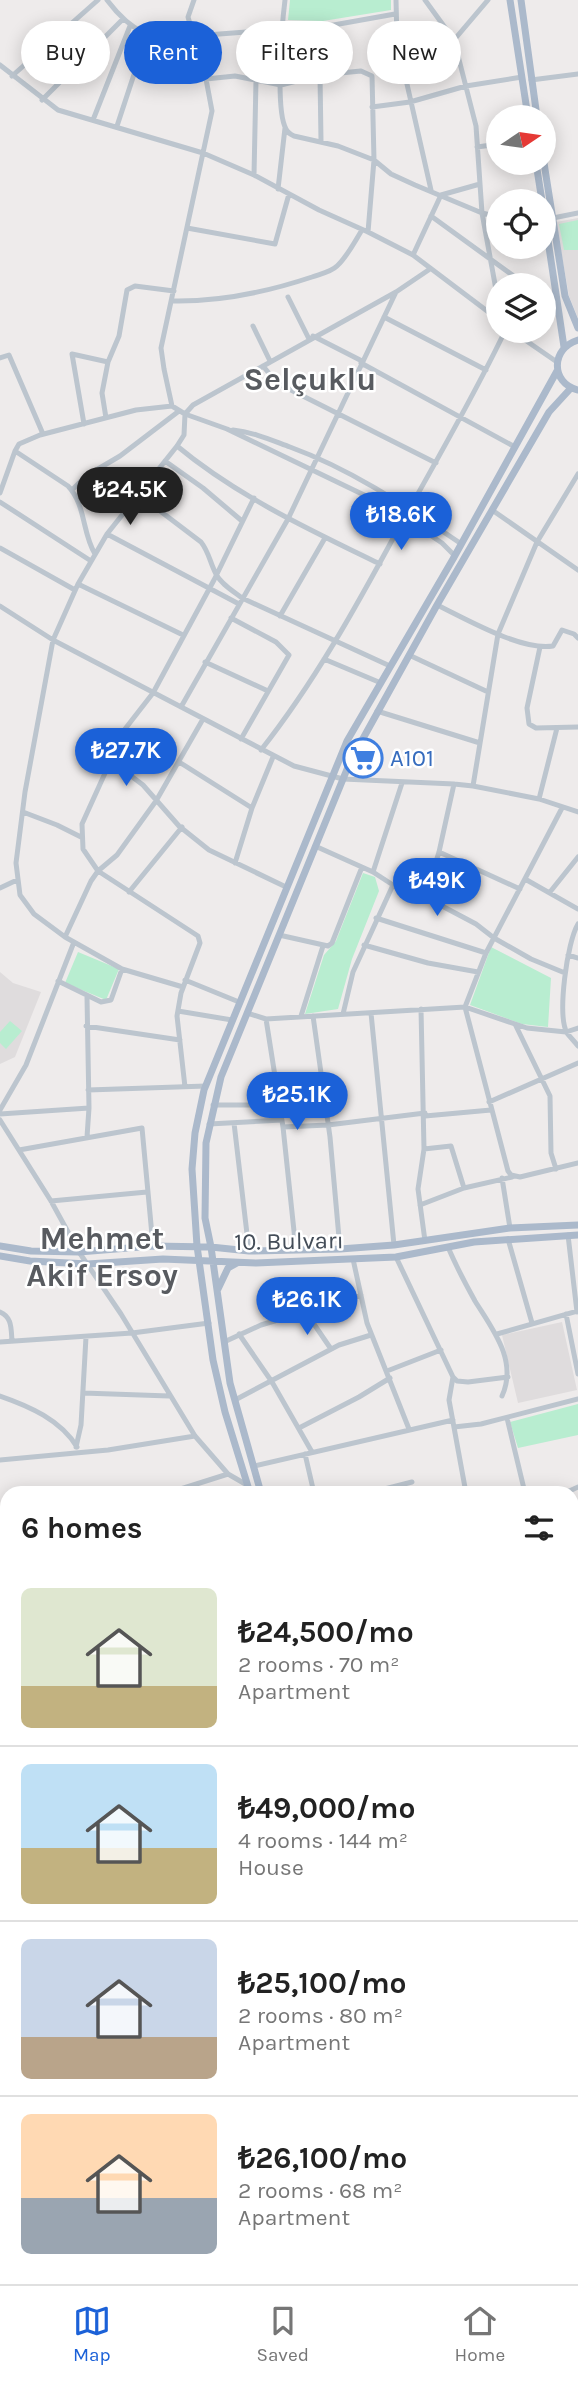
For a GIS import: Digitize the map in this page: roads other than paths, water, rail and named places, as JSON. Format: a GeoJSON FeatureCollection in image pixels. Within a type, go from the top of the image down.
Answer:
{"type":"FeatureCollection","features":[{"type":"Feature","properties":{"kind":"main road"},"geometry":{"type":"LineString","coordinates":[[510,0],[526,105]]}},
{"type":"Feature","properties":{"kind":"main road"},"geometry":{"type":"LineString","coordinates":[[521,0],[535,105]]}},
{"type":"Feature","properties":{"kind":"main road"},"geometry":{"type":"LineString","coordinates":[[556,238],[565,296],[578,328]]}},
{"type":"Feature","properties":{"kind":"main road"},"geometry":{"type":"LineString","coordinates":[[549,259],[564,347]]}},
{"type":"Feature","properties":{"kind":"main road"},"geometry":{"type":"LineString","coordinates":[[259,1486],[235,1400],[224,1342],[212,1247],[205,1219],[204,1163],[213,1105],[221,1077],[343,779],[377,711],[549,412],[575,389],[561,379],[556,362],[564,347],[578,340]]}},
{"type":"Feature","properties":{"kind":"main road"},"geometry":{"type":"LineString","coordinates":[[247,1486],[225,1412],[214,1360],[197,1246],[192,1169],[195,1133],[206,1086],[347,741],[557,371]]}},
{"type":"Feature","properties":{"kind":"main road"},"geometry":{"type":"LineString","coordinates":[[205,1219],[221,1244],[237,1250]]}},
{"type":"Feature","properties":{"kind":"main road","name":"10. Bulvarı"},"geometry":{"type":"LineString","coordinates":[[0,1246],[31,1251],[79,1252],[153,1246],[197,1246],[249,1251],[340,1249],[394,1245],[510,1228],[578,1225]]}},
{"type":"Feature","properties":{"kind":"main road","name":"10. Bulvarı"},"geometry":{"type":"LineString","coordinates":[[0,1256],[30,1262],[88,1264],[163,1259],[239,1262],[353,1259],[396,1257],[508,1239],[578,1235]]}},
{"type":"Feature","properties":{"kind":"main road"},"geometry":{"type":"LineString","coordinates":[[218,1289],[222,1275],[239,1262]]}},
{"type":"Feature","properties":{"kind":"street"},"geometry":{"type":"LineString","coordinates":[[12,76],[98,0]]}},
{"type":"Feature","properties":{"kind":"street"},"geometry":{"type":"LineString","coordinates":[[43,100],[122,20],[107,0]]}},
{"type":"Feature","properties":{"kind":"street"},"geometry":{"type":"LineString","coordinates":[[189,21],[194,0]]}},
{"type":"Feature","properties":{"kind":"street"},"geometry":{"type":"LineString","coordinates":[[282,21],[285,0]]}},
{"type":"Feature","properties":{"kind":"street"},"geometry":{"type":"LineString","coordinates":[[396,0],[397,40],[431,190]]}},
{"type":"Feature","properties":{"kind":"street"},"geometry":{"type":"LineString","coordinates":[[425,0],[440,21]]}},
{"type":"Feature","properties":{"kind":"street"},"geometry":{"type":"LineString","coordinates":[[461,32],[488,0]]}},
{"type":"Feature","properties":{"kind":"street"},"geometry":{"type":"LineString","coordinates":[[353,22],[395,14]]}},
{"type":"Feature","properties":{"kind":"street"},"geometry":{"type":"LineString","coordinates":[[93,120],[124,43]]}},
{"type":"Feature","properties":{"kind":"street"},"geometry":{"type":"LineString","coordinates":[[461,67],[476,126],[482,213],[493,273]]}},
{"type":"Feature","properties":{"kind":"street"},"geometry":{"type":"LineString","coordinates":[[1,70],[58,110],[203,153],[254,175],[413,255],[486,311]]}},
{"type":"Feature","properties":{"kind":"street"},"geometry":{"type":"LineString","coordinates":[[172,302],[201,302],[248,294],[286,285],[337,267],[365,231],[374,160],[373,80],[367,73],[353,72]]}},
{"type":"Feature","properties":{"kind":"street"},"geometry":{"type":"LineString","coordinates":[[531,80],[578,74]]}},
{"type":"Feature","properties":{"kind":"street"},"geometry":{"type":"LineString","coordinates":[[372,107],[410,102],[466,86],[522,77]]}},
{"type":"Feature","properties":{"kind":"street"},"geometry":{"type":"LineString","coordinates":[[117,126],[131,84]]}},
{"type":"Feature","properties":{"kind":"street"},"geometry":{"type":"LineString","coordinates":[[172,406],[162,357],[163,337],[212,111],[207,84]]}},
{"type":"Feature","properties":{"kind":"street"},"geometry":{"type":"LineString","coordinates":[[254,175],[256,84]]}},
{"type":"Feature","properties":{"kind":"street"},"geometry":{"type":"LineString","coordinates":[[276,84],[285,84]]}},
{"type":"Feature","properties":{"kind":"street"},"geometry":{"type":"LineString","coordinates":[[320,84],[321,141]]}},
{"type":"Feature","properties":{"kind":"street"},"geometry":{"type":"LineString","coordinates":[[278,189],[285,128],[281,85]]}},
{"type":"Feature","properties":{"kind":"street"},"geometry":{"type":"LineString","coordinates":[[285,128],[294,136],[321,141],[374,160],[391,174],[486,214]]}},
{"type":"Feature","properties":{"kind":"street"},"geometry":{"type":"LineString","coordinates":[[477,147],[486,146]]}},
{"type":"Feature","properties":{"kind":"street"},"geometry":{"type":"LineString","coordinates":[[441,194],[480,184]]}},
{"type":"Feature","properties":{"kind":"street"},"geometry":{"type":"LineString","coordinates":[[187,228],[275,244],[289,194]]}},
{"type":"Feature","properties":{"kind":"street"},"geometry":{"type":"LineString","coordinates":[[413,255],[441,194]]}},
{"type":"Feature","properties":{"kind":"street"},"geometry":{"type":"LineString","coordinates":[[556,217],[578,213]]}},
{"type":"Feature","properties":{"kind":"street"},"geometry":{"type":"LineString","coordinates":[[431,216],[509,273]]}},
{"type":"Feature","properties":{"kind":"street"},"geometry":{"type":"LineString","coordinates":[[72,490],[86,476],[120,456],[193,405],[396,292],[429,269]]}},
{"type":"Feature","properties":{"kind":"street"},"geometry":{"type":"LineString","coordinates":[[106,418],[102,393],[107,362],[119,336],[127,290],[135,286],[174,291]]}},
{"type":"Feature","properties":{"kind":"street"},"geometry":{"type":"LineString","coordinates":[[181,707],[288,519],[396,292]]}},
{"type":"Feature","properties":{"kind":"street"},"geometry":{"type":"LineString","coordinates":[[288,297],[311,337],[362,362],[515,447]]}},
{"type":"Feature","properties":{"kind":"street"},"geometry":{"type":"LineString","coordinates":[[384,317],[486,370]]}},
{"type":"Feature","properties":{"kind":"street"},"geometry":{"type":"LineString","coordinates":[[253,326],[270,361]]}},
{"type":"Feature","properties":{"kind":"street"},"geometry":{"type":"LineString","coordinates":[[261,750],[284,722],[335,642],[500,343]]}},
{"type":"Feature","properties":{"kind":"street"},"geometry":{"type":"LineString","coordinates":[[529,343],[556,362]]}},
{"type":"Feature","properties":{"kind":"street"},"geometry":{"type":"LineString","coordinates":[[84,424],[72,354],[107,362]]}},
{"type":"Feature","properties":{"kind":"street"},"geometry":{"type":"LineString","coordinates":[[0,358],[9,355],[43,434]]}},
{"type":"Feature","properties":{"kind":"street"},"geometry":{"type":"LineString","coordinates":[[263,366],[277,383],[436,463]]}},
{"type":"Feature","properties":{"kind":"street"},"geometry":{"type":"LineString","coordinates":[[0,493],[15,451],[19,444],[27,439],[136,410],[172,406],[182,413],[227,429],[405,517],[442,542],[454,555]]}},
{"type":"Feature","properties":{"kind":"street"},"geometry":{"type":"LineString","coordinates":[[182,413],[185,428],[177,446],[107,534],[77,587],[53,640],[16,863],[20,895],[34,914],[65,937],[122,969],[183,987]]}},
{"type":"Feature","properties":{"kind":"street"},"geometry":{"type":"LineString","coordinates":[[227,429],[248,432],[317,457],[374,485],[460,543]]}},
{"type":"Feature","properties":{"kind":"street"},"geometry":{"type":"LineString","coordinates":[[177,446],[207,471],[288,519],[380,564]]}},
{"type":"Feature","properties":{"kind":"street"},"geometry":{"type":"LineString","coordinates":[[15,451],[72,490],[79,501],[86,535],[95,554]]}},
{"type":"Feature","properties":{"kind":"street"},"geometry":{"type":"LineString","coordinates":[[165,461],[242,521]]}},
{"type":"Feature","properties":{"kind":"street"},"geometry":{"type":"LineString","coordinates":[[473,786],[498,634],[537,542],[578,474]]}},
{"type":"Feature","properties":{"kind":"street"},"geometry":{"type":"LineString","coordinates":[[139,495],[201,542],[207,549],[216,574],[241,601]]}},
{"type":"Feature","properties":{"kind":"street"},"geometry":{"type":"LineString","coordinates":[[185,1087],[178,1011],[185,980],[200,943],[198,936],[98,871],[89,862],[81,837],[85,814],[125,730],[153,693],[254,498]]}},
{"type":"Feature","properties":{"kind":"street"},"geometry":{"type":"LineString","coordinates":[[0,502],[91,562]]}},
{"type":"Feature","properties":{"kind":"street"},"geometry":{"type":"LineString","coordinates":[[492,510],[578,570]]}},
{"type":"Feature","properties":{"kind":"street"},"geometry":{"type":"LineString","coordinates":[[107,534],[209,589],[280,615],[390,666]]}},
{"type":"Feature","properties":{"kind":"street"},"geometry":{"type":"LineString","coordinates":[[280,615],[325,538]]}},
{"type":"Feature","properties":{"kind":"street"},"geometry":{"type":"LineString","coordinates":[[0,548],[77,587],[184,635]]}},
{"type":"Feature","properties":{"kind":"street"},"geometry":{"type":"LineString","coordinates":[[437,605],[498,634],[540,647],[553,646],[562,630],[576,636],[578,627]]}},
{"type":"Feature","properties":{"kind":"street"},"geometry":{"type":"LineString","coordinates":[[0,606],[53,640],[273,757],[332,777],[402,783],[454,783],[539,799],[577,811],[578,801]]}},
{"type":"Feature","properties":{"kind":"street"},"geometry":{"type":"LineString","coordinates":[[231,618],[275,642],[289,655],[241,739]]}},
{"type":"Feature","properties":{"kind":"street"},"geometry":{"type":"LineString","coordinates":[[540,647],[527,708],[527,720],[536,728],[578,726]]}},
{"type":"Feature","properties":{"kind":"street"},"geometry":{"type":"LineString","coordinates":[[409,655],[488,692]]}},
{"type":"Feature","properties":{"kind":"street"},"geometry":{"type":"LineString","coordinates":[[324,659],[381,683]]}},
{"type":"Feature","properties":{"kind":"street"},"geometry":{"type":"LineString","coordinates":[[205,662],[268,691]]}},
{"type":"Feature","properties":{"kind":"street"},"geometry":{"type":"LineString","coordinates":[[377,711],[480,743]]}},
{"type":"Feature","properties":{"kind":"street"},"geometry":{"type":"LineString","coordinates":[[65,937],[91,881],[98,871],[117,855],[156,801],[203,719]]}},
{"type":"Feature","properties":{"kind":"street"},"geometry":{"type":"LineString","coordinates":[[539,799],[557,728]]}},
{"type":"Feature","properties":{"kind":"street"},"geometry":{"type":"LineString","coordinates":[[235,863],[273,757]]}},
{"type":"Feature","properties":{"kind":"street"},"geometry":{"type":"LineString","coordinates":[[110,760],[143,785],[181,827],[209,849],[286,887]]}},
{"type":"Feature","properties":{"kind":"street"},"geometry":{"type":"LineString","coordinates":[[179,762],[253,808]]}},
{"type":"Feature","properties":{"kind":"street"},"geometry":{"type":"LineString","coordinates":[[373,872],[402,783]]}},
{"type":"Feature","properties":{"kind":"street"},"geometry":{"type":"LineString","coordinates":[[425,897],[439,852],[454,783]]}},
{"type":"Feature","properties":{"kind":"street"},"geometry":{"type":"LineString","coordinates":[[516,1177],[508,1171],[465,1007],[486,953],[562,808]]}},
{"type":"Feature","properties":{"kind":"street"},"geometry":{"type":"LineString","coordinates":[[23,812],[81,837]]}},
{"type":"Feature","properties":{"kind":"street"},"geometry":{"type":"LineString","coordinates":[[129,891],[181,827]]}},
{"type":"Feature","properties":{"kind":"street"},"geometry":{"type":"LineString","coordinates":[[315,846],[373,872],[393,885],[425,897],[475,923],[494,938],[531,959],[565,973]]}},
{"type":"Feature","properties":{"kind":"street"},"geometry":{"type":"LineString","coordinates":[[439,852],[520,889]]}},
{"type":"Feature","properties":{"kind":"street"},"geometry":{"type":"LineString","coordinates":[[550,892],[578,857]]}},
{"type":"Feature","properties":{"kind":"street"},"geometry":{"type":"LineString","coordinates":[[279,935],[323,946],[332,943],[362,867]]}},
{"type":"Feature","properties":{"kind":"street"},"geometry":{"type":"LineString","coordinates":[[525,879],[578,909]]}},
{"type":"Feature","properties":{"kind":"street"},"geometry":{"type":"LineString","coordinates":[[0,888],[17,880]]}},
{"type":"Feature","properties":{"kind":"street"},"geometry":{"type":"LineString","coordinates":[[343,1014],[353,972],[393,885]]}},
{"type":"Feature","properties":{"kind":"street"},"geometry":{"type":"LineString","coordinates":[[376,918],[486,953]]}},
{"type":"Feature","properties":{"kind":"street"},"geometry":{"type":"LineString","coordinates":[[578,924],[573,932],[565,973],[566,1032],[578,1046]]}},
{"type":"Feature","properties":{"kind":"street"},"geometry":{"type":"LineString","coordinates":[[0,1112],[26,1065],[74,942]]}},
{"type":"Feature","properties":{"kind":"street"},"geometry":{"type":"LineString","coordinates":[[364,945],[428,963],[478,971]]}},
{"type":"Feature","properties":{"kind":"street"},"geometry":{"type":"LineString","coordinates":[[301,1016],[323,946]]}},
{"type":"Feature","properties":{"kind":"street"},"geometry":{"type":"LineString","coordinates":[[568,955],[578,958]]}},
{"type":"Feature","properties":{"kind":"street"},"geometry":{"type":"LineString","coordinates":[[58,981],[101,1002],[111,1000],[122,969]]}},
{"type":"Feature","properties":{"kind":"street"},"geometry":{"type":"LineString","coordinates":[[185,980],[239,1002]]}},
{"type":"Feature","properties":{"kind":"street"},"geometry":{"type":"LineString","coordinates":[[87,997],[88,1137]]}},
{"type":"Feature","properties":{"kind":"street"},"geometry":{"type":"LineString","coordinates":[[247,1013],[266,1018],[465,1007],[527,1028],[566,1032],[578,1028]]}},
{"type":"Feature","properties":{"kind":"street"},"geometry":{"type":"LineString","coordinates":[[421,1009],[425,1114],[424,1149],[418,1189],[425,1241]]}},
{"type":"Feature","properties":{"kind":"street"},"geometry":{"type":"LineString","coordinates":[[178,1011],[232,1020]]}},
{"type":"Feature","properties":{"kind":"street"},"geometry":{"type":"LineString","coordinates":[[371,1013],[394,1245]]}},
{"type":"Feature","properties":{"kind":"street"},"geometry":{"type":"LineString","coordinates":[[313,1016],[328,1125],[340,1249]]}},
{"type":"Feature","properties":{"kind":"street"},"geometry":{"type":"LineString","coordinates":[[266,1018],[283,1127],[296,1250]]}},
{"type":"Feature","properties":{"kind":"street"},"geometry":{"type":"LineString","coordinates":[[515,1024],[550,1096],[551,1153],[556,1169]]}},
{"type":"Feature","properties":{"kind":"street"},"geometry":{"type":"LineString","coordinates":[[86,1026],[180,1040]]}},
{"type":"Feature","properties":{"kind":"street"},"geometry":{"type":"LineString","coordinates":[[489,1102],[578,1063]]}},
{"type":"Feature","properties":{"kind":"street"},"geometry":{"type":"LineString","coordinates":[[88,1090],[206,1086]]}},
{"type":"Feature","properties":{"kind":"street"},"geometry":{"type":"LineString","coordinates":[[213,1105],[280,1108]]}},
{"type":"Feature","properties":{"kind":"street"},"geometry":{"type":"LineString","coordinates":[[0,1112],[89,1108]]}},
{"type":"Feature","properties":{"kind":"street"},"geometry":{"type":"LineString","coordinates":[[283,1127],[491,1110]]}},
{"type":"Feature","properties":{"kind":"street"},"geometry":{"type":"LineString","coordinates":[[0,1120],[195,1436],[228,1474],[244,1486]]}},
{"type":"Feature","properties":{"kind":"street"},"geometry":{"type":"LineString","coordinates":[[209,1124],[282,1120]]}},
{"type":"Feature","properties":{"kind":"street"},"geometry":{"type":"LineString","coordinates":[[234,1123],[249,1251]]}},
{"type":"Feature","properties":{"kind":"street"},"geometry":{"type":"LineString","coordinates":[[19,1150],[142,1128],[153,1246]]}},
{"type":"Feature","properties":{"kind":"street"},"geometry":{"type":"LineString","coordinates":[[424,1149],[451,1146],[464,1188]]}},
{"type":"Feature","properties":{"kind":"street"},"geometry":{"type":"LineString","coordinates":[[420,1205],[464,1188],[578,1163]]}},
{"type":"Feature","properties":{"kind":"street"},"geometry":{"type":"LineString","coordinates":[[502,1178],[510,1228]]}},
{"type":"Feature","properties":{"kind":"street"},"geometry":{"type":"LineString","coordinates":[[51,1201],[147,1192]]}},
{"type":"Feature","properties":{"kind":"street"},"geometry":{"type":"LineString","coordinates":[[497,1334],[577,1311],[568,1235]]}},
{"type":"Feature","properties":{"kind":"street"},"geometry":{"type":"LineString","coordinates":[[508,1239],[532,1323]]}},
{"type":"Feature","properties":{"kind":"street"},"geometry":{"type":"LineString","coordinates":[[448,1247],[458,1272],[497,1334],[509,1377],[502,1396]]}},
{"type":"Feature","properties":{"kind":"street"},"geometry":{"type":"LineString","coordinates":[[396,1257],[453,1377],[457,1381],[468,1382],[509,1377]]}},
{"type":"Feature","properties":{"kind":"street"},"geometry":{"type":"LineString","coordinates":[[353,1259],[371,1335],[409,1429]]}},
{"type":"Feature","properties":{"kind":"street"},"geometry":{"type":"LineString","coordinates":[[224,1342],[304,1311],[361,1295]]}},
{"type":"Feature","properties":{"kind":"street"},"geometry":{"type":"LineString","coordinates":[[304,1311],[331,1349]]}},
{"type":"Feature","properties":{"kind":"street"},"geometry":{"type":"LineString","coordinates":[[0,1312],[10,1321],[12,1340]]}},
{"type":"Feature","properties":{"kind":"street"},"geometry":{"type":"LineString","coordinates":[[566,1314],[577,1358],[578,1374]]}},
{"type":"Feature","properties":{"kind":"street"},"geometry":{"type":"LineString","coordinates":[[0,1342],[132,1333],[209,1323]]}},
{"type":"Feature","properties":{"kind":"street"},"geometry":{"type":"LineString","coordinates":[[239,1334],[272,1382],[313,1452]]}},
{"type":"Feature","properties":{"kind":"street"},"geometry":{"type":"LineString","coordinates":[[235,1400],[331,1349],[371,1335]]}},
{"type":"Feature","properties":{"kind":"street"},"geometry":{"type":"LineString","coordinates":[[78,1450],[86,1337]]}},
{"type":"Feature","properties":{"kind":"street"},"geometry":{"type":"LineString","coordinates":[[299,1428],[359,1397],[389,1375],[441,1350]]}},
{"type":"Feature","properties":{"kind":"street"},"geometry":{"type":"LineString","coordinates":[[453,1377],[449,1392],[465,1486]]}},
{"type":"Feature","properties":{"kind":"street"},"geometry":{"type":"LineString","coordinates":[[83,1393],[169,1396]]}},
{"type":"Feature","properties":{"kind":"street"},"geometry":{"type":"LineString","coordinates":[[0,1396],[55,1422],[69,1434],[78,1450]]}},
{"type":"Feature","properties":{"kind":"street"},"geometry":{"type":"LineString","coordinates":[[254,1466],[409,1429],[507,1418],[578,1399]]}},
{"type":"Feature","properties":{"kind":"street"},"geometry":{"type":"LineString","coordinates":[[507,1418],[523,1486]]}},
{"type":"Feature","properties":{"kind":"street"},"geometry":{"type":"LineString","coordinates":[[0,1460],[195,1436]]}},
{"type":"Feature","properties":{"kind":"street"},"geometry":{"type":"LineString","coordinates":[[305,1454],[312,1486]]}},
{"type":"Feature","properties":{"kind":"street"},"geometry":{"type":"LineString","coordinates":[[190,1486],[228,1474]]}},
{"type":"Feature","properties":{"kind":"street"},"geometry":{"type":"LineString","coordinates":[[396,1486],[412,1482]]}},
{"type":"Feature","properties":{"kind":"place","name":"A101"},"geometry":{"type":"Point","coordinates":[363,758]}},
{"type":"Feature","properties":{"kind":"district","name":"Selçuklu"},"geometry":{"type":"Point","coordinates":[310,379]}},
{"type":"Feature","properties":{"kind":"district","name":"Mehmet Akif Ersoy"},"geometry":{"type":"Point","coordinates":[102,1256]}}]}
